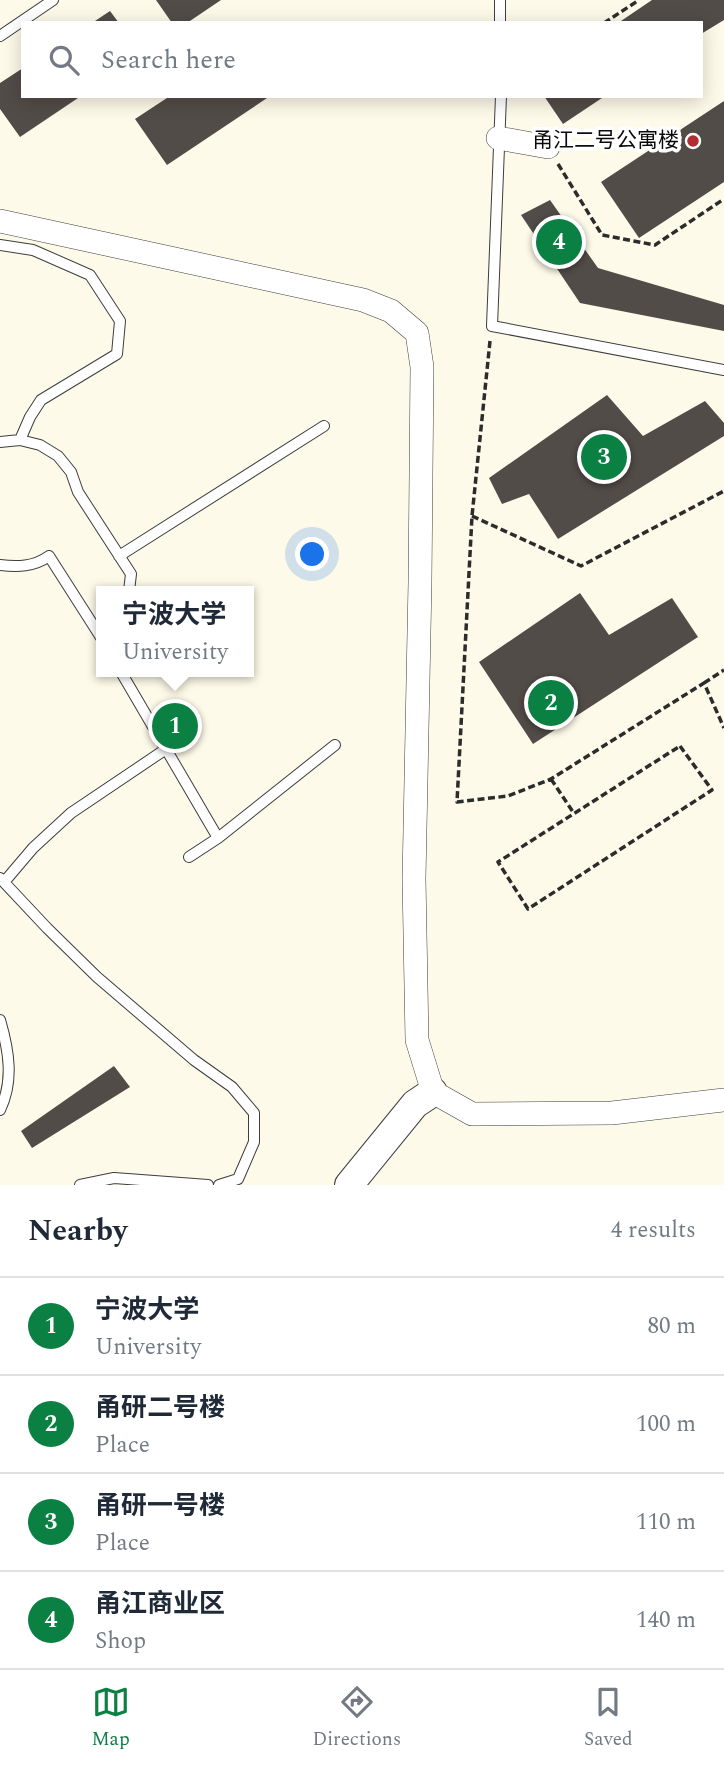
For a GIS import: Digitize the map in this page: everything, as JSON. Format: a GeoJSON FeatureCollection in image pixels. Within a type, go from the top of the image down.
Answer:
{"type":"FeatureCollection","features":[{"type":"Feature","properties":{"kind":"street"},"geometry":{"type":"LineString","coordinates":[[498,138],[548,147]]}},
{"type":"Feature","properties":{"kind":"street"},"geometry":{"type":"LineString","coordinates":[[0,221],[363,300],[391,311],[417,333],[422,367],[414,879],[416,1027],[417,1040],[433,1091],[472,1114],[612,1113],[724,1100]]}},
{"type":"Feature","properties":{"kind":"street"},"geometry":{"type":"LineString","coordinates":[[349,1185],[415,1104],[433,1091]]}},
{"type":"Feature","properties":{"kind":"lane"},"geometry":{"type":"LineString","coordinates":[[22,21],[53,0]]}},
{"type":"Feature","properties":{"kind":"lane"},"geometry":{"type":"LineString","coordinates":[[500,0],[500,21]]}},
{"type":"Feature","properties":{"kind":"lane"},"geometry":{"type":"LineString","coordinates":[[0,36],[21,22]]}},
{"type":"Feature","properties":{"kind":"lane"},"geometry":{"type":"LineString","coordinates":[[501,98],[492,326],[724,370]]}},
{"type":"Feature","properties":{"kind":"lane"},"geometry":{"type":"LineString","coordinates":[[0,245],[33,250],[90,275],[120,320],[117,354],[41,400],[20,440]]}},
{"type":"Feature","properties":{"kind":"lane"},"geometry":{"type":"LineString","coordinates":[[119,556],[324,426]]}},
{"type":"Feature","properties":{"kind":"lane"},"geometry":{"type":"LineString","coordinates":[[0,442],[20,440],[40,445],[58,456],[71,472],[78,492],[131,574],[130,586]]}},
{"type":"Feature","properties":{"kind":"lane"},"geometry":{"type":"LineString","coordinates":[[0,565],[22,566],[42,561],[48,556],[96,630]]}},
{"type":"Feature","properties":{"kind":"lane"},"geometry":{"type":"LineString","coordinates":[[124,677],[218,838]]}},
{"type":"Feature","properties":{"kind":"lane"},"geometry":{"type":"LineString","coordinates":[[189,858],[335,745]]}},
{"type":"Feature","properties":{"kind":"lane"},"geometry":{"type":"LineString","coordinates":[[166,749],[71,813],[2,879],[97,977],[194,1060],[232,1087],[254,1113],[254,1142],[238,1179],[219,1185]]}},
{"type":"Feature","properties":{"kind":"lane"},"geometry":{"type":"LineString","coordinates":[[0,1020],[9,1054],[8,1094],[0,1110]]}},
{"type":"Feature","properties":{"kind":"lane"},"geometry":{"type":"LineString","coordinates":[[80,1185],[114,1178],[208,1185]]}},
{"type":"Feature","properties":{"kind":"path"},"geometry":{"type":"LineString","coordinates":[[607,21],[639,0]]}},
{"type":"Feature","properties":{"kind":"path"},"geometry":{"type":"LineString","coordinates":[[548,147],[602,236],[655,245],[724,199]]}},
{"type":"Feature","properties":{"kind":"path"},"geometry":{"type":"LineString","coordinates":[[492,326],[472,516],[457,802],[508,796],[551,779],[724,670]]}},
{"type":"Feature","properties":{"kind":"path"},"geometry":{"type":"LineString","coordinates":[[472,516],[581,566],[724,491]]}},
{"type":"Feature","properties":{"kind":"path"},"geometry":{"type":"LineString","coordinates":[[704,683],[724,728]]}},
{"type":"Feature","properties":{"kind":"path"},"geometry":{"type":"LineString","coordinates":[[680,746],[712,790],[528,909],[498,862],[574,813],[680,746]]}},
{"type":"Feature","properties":{"kind":"path"},"geometry":{"type":"LineString","coordinates":[[551,779],[574,813]]}},
{"type":"Feature","properties":{"kind":"building"},"geometry":{"type":"Polygon","coordinates":[[[156,0],[221,0],[190,21],[171,21],[156,0]]]}},
{"type":"Feature","properties":{"kind":"building"},"geometry":{"type":"Polygon","coordinates":[[[652,0],[724,0],[724,20],[703,33],[703,21],[621,21],[652,0]]]}},
{"type":"Feature","properties":{"kind":"building"},"geometry":{"type":"Polygon","coordinates":[[[110,11],[118,21],[95,21],[110,11]]]}},
{"type":"Feature","properties":{"kind":"building"},"geometry":{"type":"Polygon","coordinates":[[[21,69],[21,98],[78,98],[20,137],[0,109],[0,83],[21,69]]]}},
{"type":"Feature","properties":{"kind":"building"},"geometry":{"type":"Polygon","coordinates":[[[167,98],[267,98],[167,165],[135,119],[167,98]]]}},
{"type":"Feature","properties":{"kind":"building"},"geometry":{"type":"Polygon","coordinates":[[[545,98],[602,98],[563,124],[545,98]]]}},
{"type":"Feature","properties":{"kind":"building","name":"甬江二号公寓楼"},"geometry":{"type":"Polygon","coordinates":[[[724,101],[724,182],[639,238],[601,182],[724,101]]]}},
{"type":"Feature","properties":{"kind":"building"},"geometry":{"type":"Polygon","coordinates":[[[550,200],[598,268],[724,305],[724,331],[580,303],[521,215],[550,200]]]}},
{"type":"Feature","properties":{"kind":"building"},"geometry":{"type":"Polygon","coordinates":[[[607,395],[643,436],[705,401],[724,423],[724,436],[558,539],[529,494],[502,504],[489,478],[607,395]]]}},
{"type":"Feature","properties":{"kind":"building"},"geometry":{"type":"Polygon","coordinates":[[[580,593],[609,635],[672,598],[698,637],[533,744],[479,662],[580,593]]]}},
{"type":"Feature","properties":{"kind":"building"},"geometry":{"type":"Polygon","coordinates":[[[114,1066],[130,1087],[32,1148],[21,1131],[114,1066]]]}},
{"type":"Feature","properties":{"kind":"place","name":"甬江二号公寓楼"},"geometry":{"type":"Point","coordinates":[693,141]}},
{"type":"Feature","properties":{"kind":"place","name":"甬江商业区"},"geometry":{"type":"Point","coordinates":[559,242]}},
{"type":"Feature","properties":{"kind":"place","name":"甬研一号楼"},"geometry":{"type":"Point","coordinates":[604,457]}},
{"type":"Feature","properties":{"kind":"place","name":"甬研二号楼"},"geometry":{"type":"Point","coordinates":[551,703]}},
{"type":"Feature","properties":{"kind":"place","name":"宁波大学"},"geometry":{"type":"Point","coordinates":[175,726]}}]}
